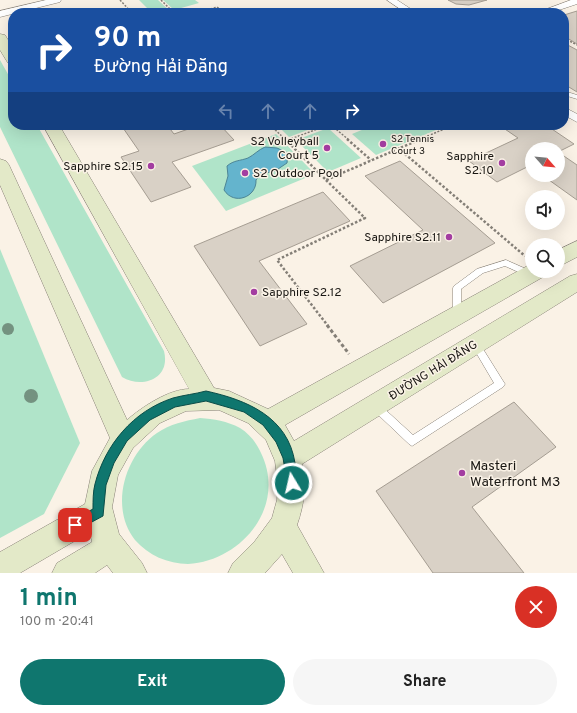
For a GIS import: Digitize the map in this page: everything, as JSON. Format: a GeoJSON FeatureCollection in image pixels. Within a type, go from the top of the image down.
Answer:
{"type":"FeatureCollection","features":[{"type":"Feature","properties":{"kind":"main road"},"geometry":{"type":"LineString","coordinates":[[0,38],[8,52]]}},
{"type":"Feature","properties":{"kind":"main road"},"geometry":{"type":"LineString","coordinates":[[54,130],[206,396]]}},
{"type":"Feature","properties":{"kind":"main road"},"geometry":{"type":"LineString","coordinates":[[0,165],[123,438]]}},
{"type":"Feature","properties":{"kind":"main road"},"geometry":{"type":"LineString","coordinates":[[565,255],[577,248]]}},
{"type":"Feature","properties":{"kind":"main road"},"geometry":{"type":"LineString","coordinates":[[267,422],[457,315],[525,272]]}},
{"type":"Feature","properties":{"kind":"main road","name":"ĐƯỜNG HẢI ĐĂNG"},"geometry":{"type":"LineString","coordinates":[[289,458],[577,282]]}},
{"type":"Feature","properties":{"kind":"main road"},"geometry":{"type":"LineString","coordinates":[[132,573],[121,564],[110,548],[101,528],[99,512],[100,485],[109,460],[123,438],[146,416],[174,403],[206,396],[226,400],[248,408],[267,422],[280,438],[289,458],[292,483],[289,510],[276,538],[262,556],[243,573]]}},
{"type":"Feature","properties":{"kind":"main road"},"geometry":{"type":"LineString","coordinates":[[0,568],[99,512]]}},
{"type":"Feature","properties":{"kind":"main road"},"geometry":{"type":"LineString","coordinates":[[282,527],[309,573]]}},
{"type":"Feature","properties":{"kind":"main road"},"geometry":{"type":"LineString","coordinates":[[66,573],[110,548]]}},
{"type":"Feature","properties":{"kind":"street"},"geometry":{"type":"LineString","coordinates":[[24,8],[57,0]]}},
{"type":"Feature","properties":{"kind":"street"},"geometry":{"type":"LineString","coordinates":[[391,0],[404,8]]}},
{"type":"Feature","properties":{"kind":"street"},"geometry":{"type":"LineString","coordinates":[[555,8],[577,0]]}},
{"type":"Feature","properties":{"kind":"lane"},"geometry":{"type":"LineString","coordinates":[[375,406],[412,441],[500,384],[475,344]]}},
{"type":"Feature","properties":{"kind":"path"},"geometry":{"type":"LineString","coordinates":[[120,0],[127,8]]}},
{"type":"Feature","properties":{"kind":"path"},"geometry":{"type":"LineString","coordinates":[[161,0],[169,8]]}},
{"type":"Feature","properties":{"kind":"path"},"geometry":{"type":"LineString","coordinates":[[275,130],[365,218],[277,260],[351,357]]}},
{"type":"Feature","properties":{"kind":"path"},"geometry":{"type":"LineString","coordinates":[[286,141],[316,130]]}},
{"type":"Feature","properties":{"kind":"path"},"geometry":{"type":"LineString","coordinates":[[336,130],[371,160]]}},
{"type":"Feature","properties":{"kind":"path"},"geometry":{"type":"LineString","coordinates":[[326,180],[442,130]]}},
{"type":"Feature","properties":{"kind":"path"},"geometry":{"type":"LineString","coordinates":[[398,148],[525,262]]}},
{"type":"Feature","properties":{"kind":"green space"},"geometry":{"type":"Polygon","coordinates":[[[139,0],[158,0],[167,8],[147,8],[139,0]]]}},
{"type":"Feature","properties":{"kind":"green space"},"geometry":{"type":"Polygon","coordinates":[[[163,0],[195,0],[199,3],[181,8],[172,8],[163,0]]]}},
{"type":"Feature","properties":{"kind":"green space"},"geometry":{"type":"Polygon","coordinates":[[[0,60],[8,74],[8,130],[40,130],[164,351],[165,361],[163,369],[159,375],[153,379],[138,382],[122,377],[0,127],[0,60]]]}},
{"type":"Feature","properties":{"kind":"green space"},"geometry":{"type":"Polygon","coordinates":[[[282,130],[308,130],[289,137],[282,130]]]}},
{"type":"Feature","properties":{"kind":"green space"},"geometry":{"type":"Polygon","coordinates":[[[323,130],[330,130],[361,158],[328,172],[296,140],[323,130]]]}},
{"type":"Feature","properties":{"kind":"green space","name":"S2 Tennis Court 3"},"geometry":{"type":"Polygon","coordinates":[[[362,130],[436,130],[376,155],[352,134],[362,130]]]}},
{"type":"Feature","properties":{"kind":"green space"},"geometry":{"type":"Polygon","coordinates":[[[276,134],[315,174],[226,211],[192,166],[276,134]]]}},
{"type":"Feature","properties":{"kind":"green space"},"geometry":{"type":"Polygon","coordinates":[[[0,249],[80,443],[44,514],[0,538],[0,249]]]}},
{"type":"Feature","properties":{"kind":"green space"},"geometry":{"type":"Polygon","coordinates":[[[200,418],[225,422],[244,430],[250,436],[261,453],[268,473],[268,492],[264,511],[242,542],[226,553],[208,561],[181,564],[159,558],[146,550],[135,540],[127,527],[123,512],[122,497],[124,482],[129,468],[136,454],[146,443],[157,433],[167,427],[200,418]]]}},
{"type":"Feature","properties":{"kind":"water","name":"S2 Outdoor Pool"},"geometry":{"type":"Polygon","coordinates":[[[265,147],[277,148],[288,153],[287,163],[275,171],[261,174],[256,180],[253,191],[249,195],[233,198],[228,195],[224,190],[228,176],[227,166],[248,158],[265,147]]]}},
{"type":"Feature","properties":{"kind":"building"},"geometry":{"type":"Polygon","coordinates":[[[448,0],[487,0],[469,5],[456,4],[448,0]]]}},
{"type":"Feature","properties":{"kind":"building"},"geometry":{"type":"Polygon","coordinates":[[[577,11],[577,44],[569,39],[569,13],[577,11]]]}},
{"type":"Feature","properties":{"kind":"building"},"geometry":{"type":"Polygon","coordinates":[[[569,46],[577,50],[577,92],[569,87],[569,46]]]}},
{"type":"Feature","properties":{"kind":"building","name":"Sapphire S2.15"},"geometry":{"type":"Polygon","coordinates":[[[124,130],[171,130],[174,134],[186,130],[225,130],[234,140],[172,162],[191,187],[151,202],[121,157],[139,151],[124,130]]]}},
{"type":"Feature","properties":{"kind":"building"},"geometry":{"type":"Polygon","coordinates":[[[506,130],[553,130],[574,144],[565,148],[565,142],[525,142],[525,168],[497,182],[469,161],[518,138],[506,130]]]}},
{"type":"Feature","properties":{"kind":"building"},"geometry":{"type":"Polygon","coordinates":[[[565,157],[577,165],[577,200],[552,182],[565,182],[565,157]]]}},
{"type":"Feature","properties":{"kind":"building","name":"Sapphire S2.11"},"geometry":{"type":"Polygon","coordinates":[[[400,161],[495,243],[383,303],[350,266],[423,230],[365,176],[400,161]]]}},
{"type":"Feature","properties":{"kind":"building","name":"Sapphire S2.12"},"geometry":{"type":"Polygon","coordinates":[[[323,192],[350,221],[259,261],[307,324],[260,346],[194,246],[323,192]]]}},
{"type":"Feature","properties":{"kind":"building","name":"Masteri Waterfront M3"},"geometry":{"type":"Polygon","coordinates":[[[514,402],[556,447],[472,507],[524,573],[433,573],[376,491],[514,402]]]}},
{"type":"Feature","properties":{"kind":"place","name":"S2 Tennis Court 3"},"geometry":{"type":"Point","coordinates":[383,144]}},
{"type":"Feature","properties":{"kind":"place","name":"S2 Volleyball Court 5"},"geometry":{"type":"Point","coordinates":[327,148]}},
{"type":"Feature","properties":{"kind":"place","name":"Sapphire S2.10"},"geometry":{"type":"Point","coordinates":[502,163]}},
{"type":"Feature","properties":{"kind":"place","name":"Sapphire S2.15"},"geometry":{"type":"Point","coordinates":[151,166]}},
{"type":"Feature","properties":{"kind":"place","name":"S2 Outdoor Pool"},"geometry":{"type":"Point","coordinates":[245,173]}},
{"type":"Feature","properties":{"kind":"place","name":"Sapphire S2.11"},"geometry":{"type":"Point","coordinates":[449,237]}},
{"type":"Feature","properties":{"kind":"place","name":"Sapphire S2.12"},"geometry":{"type":"Point","coordinates":[254,292]}},
{"type":"Feature","properties":{"kind":"place","name":"Masteri Waterfront M3"},"geometry":{"type":"Point","coordinates":[462,473]}},
{"type":"Feature","properties":{"kind":"route"},"geometry":{"type":"LineString","coordinates":[[75,525],[99,512],[100,485],[109,460],[123,438],[146,416],[174,403],[206,396],[226,400],[248,408],[267,422],[280,438],[289,458],[292,483]]}}]}
